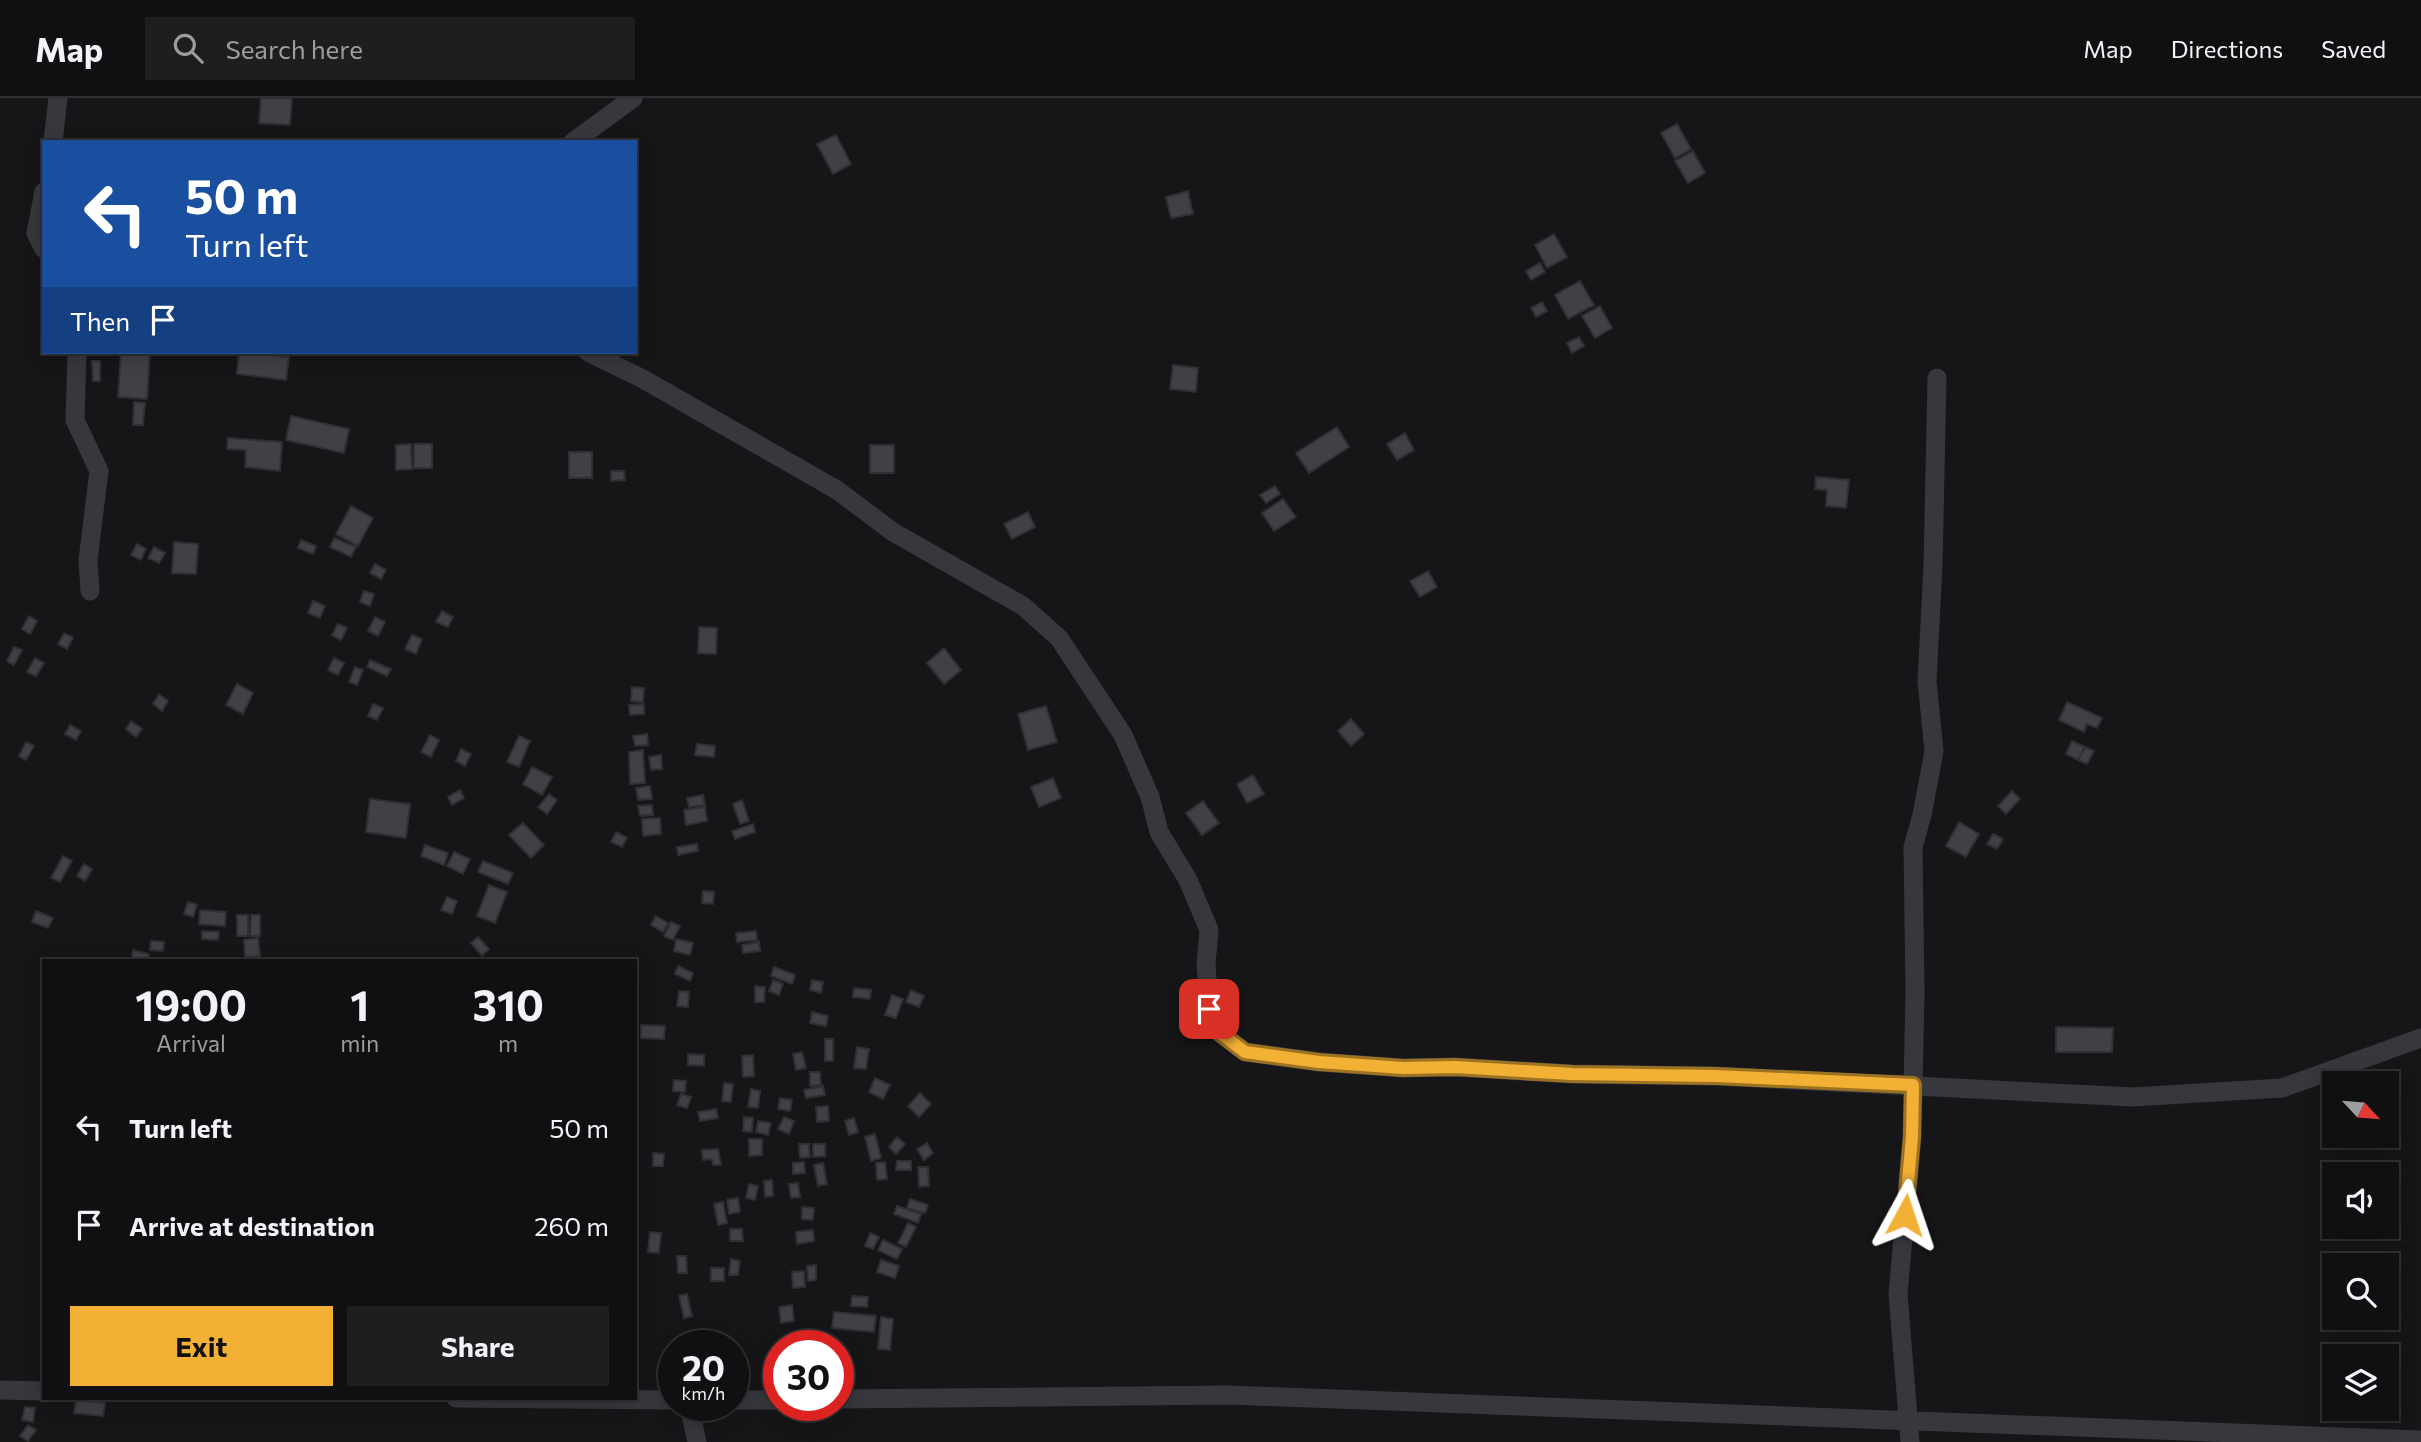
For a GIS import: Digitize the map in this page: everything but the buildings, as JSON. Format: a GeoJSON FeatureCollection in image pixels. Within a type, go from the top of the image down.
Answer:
{"type":"FeatureCollection","features":[{"type":"Feature","properties":{"kind":"street"},"geometry":{"type":"LineString","coordinates":[[52,140],[58,98]]}},
{"type":"Feature","properties":{"kind":"street"},"geometry":{"type":"LineString","coordinates":[[576,140],[634,98]]}},
{"type":"Feature","properties":{"kind":"street"},"geometry":{"type":"LineString","coordinates":[[42,202],[36,233],[42,244]]}},
{"type":"Feature","properties":{"kind":"street"},"geometry":{"type":"LineString","coordinates":[[77,354],[75,420],[99,471],[89,560],[90,591]]}},
{"type":"Feature","properties":{"kind":"street"},"geometry":{"type":"LineString","coordinates":[[592,354],[643,379],[837,490],[893,532],[1023,606],[1059,638],[1122,735],[1150,797],[1159,832],[1188,880],[1209,930],[1206,964],[1209,1009],[1220,1033],[1245,1052],[1319,1062],[1403,1068],[1455,1067],[1545,1073],[1716,1076],[2133,1097],[2282,1088],[2421,1038]]}},
{"type":"Feature","properties":{"kind":"street"},"geometry":{"type":"LineString","coordinates":[[1910,1442],[1898,1294],[1912,1137],[1915,992],[1913,847],[1934,751],[1927,681],[1933,566],[1937,378]]}},
{"type":"Feature","properties":{"kind":"street"},"geometry":{"type":"LineString","coordinates":[[0,1390],[42,1391]]}},
{"type":"Feature","properties":{"kind":"street"},"geometry":{"type":"LineString","coordinates":[[854,1399],[1228,1395],[2421,1440]]}},
{"type":"Feature","properties":{"kind":"street"},"geometry":{"type":"LineString","coordinates":[[637,1400],[658,1400]]}},
{"type":"Feature","properties":{"kind":"street"},"geometry":{"type":"LineString","coordinates":[[692,1421],[697,1442]]}},
{"type":"Feature","properties":{"kind":"street"},"geometry":{"type":"LineString","coordinates":[[2014,1426],[2027,1442]]}},
{"type":"Feature","properties":{"kind":"route"},"geometry":{"type":"LineString","coordinates":[[1209,1009],[1220,1033],[1245,1052],[1319,1062],[1403,1068],[1455,1067],[1518,1072],[1716,1076],[1913,1085],[1912,1137],[1905,1215]]}}]}
